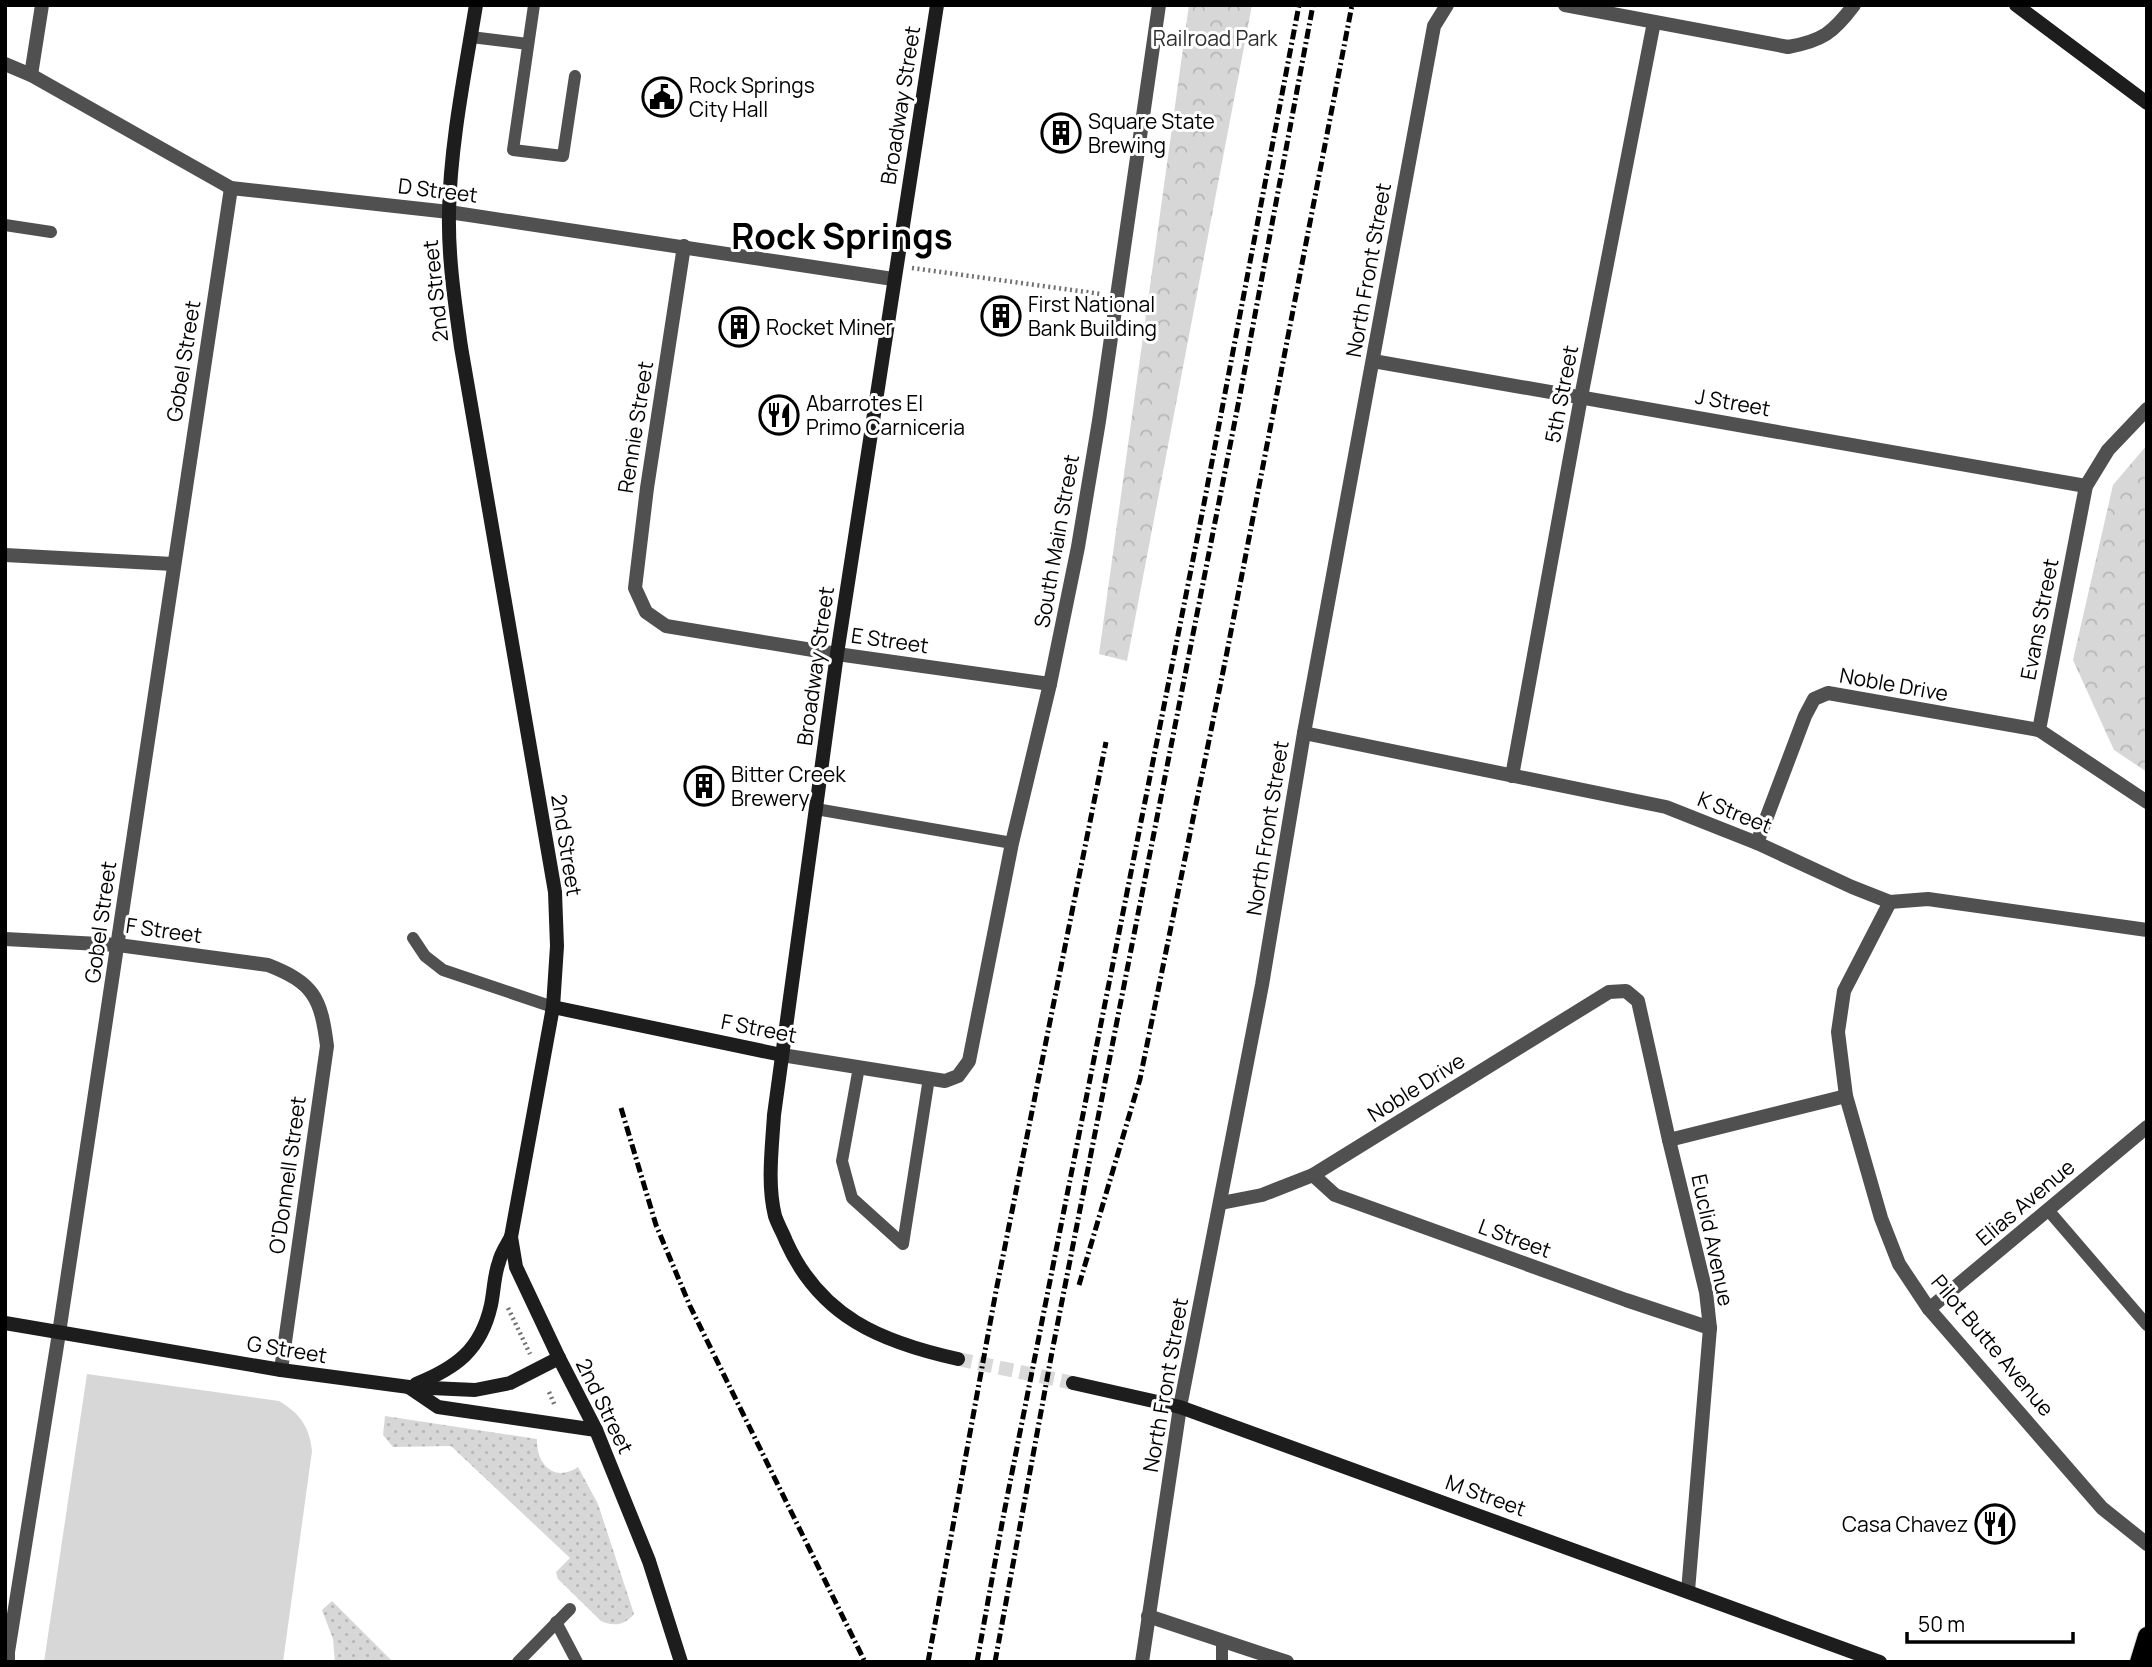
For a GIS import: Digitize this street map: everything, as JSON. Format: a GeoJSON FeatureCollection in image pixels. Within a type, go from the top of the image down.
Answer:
{"type":"FeatureCollection","features":[{"type":"Feature","properties":{"kind":"main road"},"geometry":{"type":"LineString","coordinates":[[2139,1662],[2147,1636]]}},
{"type":"Feature","properties":{"kind":"street"},"geometry":{"type":"LineString","coordinates":[[31,75],[41,5]]}},
{"type":"Feature","properties":{"kind":"street","name":"2nd Street"},"geometry":{"type":"LineString","coordinates":[[476,5],[459,104],[449,212],[451,267],[461,347],[555,892],[553,1007],[511,1237],[516,1267],[596,1430],[649,1561],[681,1662]]}},
{"type":"Feature","properties":{"kind":"street","name":"Broadway Street"},"geometry":{"type":"LineString","coordinates":[[937,5],[837,654],[774,1115],[771,1177],[776,1217],[795,1261],[820,1295],[875,1334],[912,1349],[958,1359]]}},
{"type":"Feature","properties":{"kind":"street","name":"South Main Street"},"geometry":{"type":"LineString","coordinates":[[958,1076],[969,1061],[1012,843],[1050,684],[1093,459],[1159,5]]}},
{"type":"Feature","properties":{"kind":"street","name":"North Front Street"},"geometry":{"type":"LineString","coordinates":[[1142,1662],[1180,1407],[1262,985],[1304,733],[1434,26],[1447,5]]}},
{"type":"Feature","properties":{"kind":"street"},"geometry":{"type":"LineString","coordinates":[[1565,5],[1788,47],[1813,43],[1833,29],[1854,5]]}},
{"type":"Feature","properties":{"kind":"street"},"geometry":{"type":"LineString","coordinates":[[2016,5],[2147,103]]}},
{"type":"Feature","properties":{"kind":"street","name":"5th Street"},"geometry":{"type":"LineString","coordinates":[[1512,776],[1581,397],[1654,22]]}},
{"type":"Feature","properties":{"kind":"street","name":"D Street"},"geometry":{"type":"LineString","coordinates":[[5,64],[31,75],[231,188],[449,212],[684,246],[894,272]]}},
{"type":"Feature","properties":{"kind":"street","name":"Gobel Street"},"geometry":{"type":"LineString","coordinates":[[8,1662],[231,188]]}},
{"type":"Feature","properties":{"kind":"street","name":"Rennie Street"},"geometry":{"type":"LineString","coordinates":[[646,612],[635,588],[647,488],[684,246]]}},
{"type":"Feature","properties":{"kind":"street","name":"J Street"},"geometry":{"type":"LineString","coordinates":[[1373,361],[2086,486]]}},
{"type":"Feature","properties":{"kind":"street","name":"Evans Street"},"geometry":{"type":"LineString","coordinates":[[2039,730],[2086,486],[2108,450],[2147,409]]}},
{"type":"Feature","properties":{"kind":"street"},"geometry":{"type":"LineString","coordinates":[[5,555],[173,564]]}},
{"type":"Feature","properties":{"kind":"street","name":"E Street"},"geometry":{"type":"LineString","coordinates":[[646,612],[666,626],[837,654],[1050,684]]}},
{"type":"Feature","properties":{"kind":"street","name":"Noble Drive"},"geometry":{"type":"LineString","coordinates":[[1757,843],[1805,716],[1814,699],[1828,693],[2039,730]]}},
{"type":"Feature","properties":{"kind":"street"},"geometry":{"type":"LineString","coordinates":[[2039,730],[2147,802]]}},
{"type":"Feature","properties":{"kind":"street","name":"K Street"},"geometry":{"type":"LineString","coordinates":[[1304,733],[1666,807],[1890,901],[1928,899],[2147,930]]}},
{"type":"Feature","properties":{"kind":"street","name":"Pilot Butte Avenue"},"geometry":{"type":"LineString","coordinates":[[1890,901],[1844,991],[1838,1032],[1846,1096],[1881,1218],[1899,1264],[1929,1309],[2102,1508],[2147,1544]]}},
{"type":"Feature","properties":{"kind":"street","name":"F Street"},"geometry":{"type":"LineString","coordinates":[[5,939],[118,945],[268,965],[290,974],[311,989]]}},
{"type":"Feature","properties":{"kind":"street","name":"O'Donnell Street"},"geometry":{"type":"LineString","coordinates":[[281,1370],[327,1046],[323,1015],[311,989]]}},
{"type":"Feature","properties":{"kind":"street","name":"Noble Drive"},"geometry":{"type":"LineString","coordinates":[[1221,1203],[1262,1195],[1313,1175],[1609,992],[1626,991]]}},
{"type":"Feature","properties":{"kind":"street","name":"Euclid Avenue"},"geometry":{"type":"LineString","coordinates":[[1626,991],[1638,1000],[1706,1292],[1710,1328],[1688,1591]]}},
{"type":"Feature","properties":{"kind":"street","name":"F Street"},"geometry":{"type":"LineString","coordinates":[[553,1007],[782,1055],[945,1081],[958,1076]]}},
{"type":"Feature","properties":{"kind":"street"},"geometry":{"type":"LineString","coordinates":[[1669,1140],[1846,1096]]}},
{"type":"Feature","properties":{"kind":"street","name":"Elias Avenue"},"geometry":{"type":"LineString","coordinates":[[1929,1309],[2147,1127]]}},
{"type":"Feature","properties":{"kind":"street","name":"L Street"},"geometry":{"type":"LineString","coordinates":[[1313,1175],[1335,1195],[1710,1328]]}},
{"type":"Feature","properties":{"kind":"street"},"geometry":{"type":"LineString","coordinates":[[409,1387],[443,1374],[473,1348],[484,1329],[499,1261],[511,1237]]}},
{"type":"Feature","properties":{"kind":"street","name":"G Street"},"geometry":{"type":"LineString","coordinates":[[5,1323],[281,1370],[409,1387],[475,1390],[510,1383],[559,1358]]}},
{"type":"Feature","properties":{"kind":"street","name":"M Street"},"geometry":{"type":"LineString","coordinates":[[1073,1383],[1180,1407],[1880,1662]]}},
{"type":"Feature","properties":{"kind":"street"},"geometry":{"type":"LineString","coordinates":[[409,1387],[438,1406],[596,1430]]}},
{"type":"Feature","properties":{"kind":"street"},"geometry":{"type":"LineString","coordinates":[[1148,1616],[1287,1662]]}},
{"type":"Feature","properties":{"kind":"lane"},"geometry":{"type":"LineString","coordinates":[[534,5],[513,150],[563,156],[575,76]]}},
{"type":"Feature","properties":{"kind":"lane"},"geometry":{"type":"LineString","coordinates":[[471,37],[528,44]]}},
{"type":"Feature","properties":{"kind":"lane"},"geometry":{"type":"LineString","coordinates":[[5,225],[51,232]]}},
{"type":"Feature","properties":{"kind":"lane"},"geometry":{"type":"LineString","coordinates":[[816,809],[1012,843]]}},
{"type":"Feature","properties":{"kind":"lane"},"geometry":{"type":"LineString","coordinates":[[413,938],[425,956],[443,970],[553,1007]]}},
{"type":"Feature","properties":{"kind":"lane"},"geometry":{"type":"LineString","coordinates":[[859,1068],[842,1161],[852,1198],[903,1244],[929,1078]]}},
{"type":"Feature","properties":{"kind":"lane"},"geometry":{"type":"LineString","coordinates":[[2048,1210],[2147,1325]]}},
{"type":"Feature","properties":{"kind":"lane"},"geometry":{"type":"LineString","coordinates":[[518,1662],[570,1609]]}},
{"type":"Feature","properties":{"kind":"lane"},"geometry":{"type":"LineString","coordinates":[[556,1622],[577,1662]]}},
{"type":"Feature","properties":{"kind":"lane"},"geometry":{"type":"LineString","coordinates":[[1222,1641],[1222,1662]]}},
{"type":"Feature","properties":{"kind":"path"},"geometry":{"type":"LineString","coordinates":[[894,272],[1115,296]]}},
{"type":"Feature","properties":{"kind":"path"},"geometry":{"type":"LineString","coordinates":[[502,1297],[531,1355]]}},
{"type":"Feature","properties":{"kind":"green space","name":"Railroad Park"},"geometry":{"type":"Polygon","coordinates":[[[1189,5],[1252,5],[1127,661],[1099,654],[1189,5]]]}},
{"type":"Feature","properties":{"kind":"green space"},"geometry":{"type":"Polygon","coordinates":[[[2147,445],[2147,772],[2114,750],[2073,660],[2113,485],[2147,445]]]}},
{"type":"Feature","properties":{"kind":"green space"},"geometry":{"type":"Polygon","coordinates":[[[87,1374],[279,1401],[303,1422],[312,1451],[283,1662],[44,1662],[87,1374]]]}},
{"type":"Feature","properties":{"kind":"green space"},"geometry":{"type":"Polygon","coordinates":[[[385,1416],[537,1439],[540,1456],[548,1468],[561,1473],[578,1467],[598,1504],[634,1614],[619,1624],[601,1621],[558,1579],[556,1572],[570,1558],[451,1446],[393,1447],[383,1435],[385,1416]]]}},
{"type":"Feature","properties":{"kind":"green space"},"geometry":{"type":"Polygon","coordinates":[[[332,1601],[393,1662],[335,1662],[333,1639],[322,1610],[332,1601]]]}},
{"type":"Feature","properties":{"kind":"tunnel"},"geometry":{"type":"LineString","coordinates":[[958,1359],[1073,1383]]}},
{"type":"Feature","properties":{"kind":"railway"},"geometry":{"type":"LineString","coordinates":[[977,1662],[1299,5]]}},
{"type":"Feature","properties":{"kind":"railway"},"geometry":{"type":"LineString","coordinates":[[995,1662],[1052,1352],[1239,400],[1313,5]]}},
{"type":"Feature","properties":{"kind":"railway"},"geometry":{"type":"LineString","coordinates":[[1079,1285],[1140,1079],[1227,652],[1352,5]]}},
{"type":"Feature","properties":{"kind":"railway"},"geometry":{"type":"LineString","coordinates":[[928,1662],[996,1291],[1106,742]]}},
{"type":"Feature","properties":{"kind":"railway"},"geometry":{"type":"LineString","coordinates":[[621,1108],[656,1225],[690,1306],[865,1662]]}},
{"type":"Feature","properties":{"kind":"place","name":"Rock Springs City Hall"},"geometry":{"type":"Point","coordinates":[662,97]}},
{"type":"Feature","properties":{"kind":"place","name":"Square State Brewing"},"geometry":{"type":"Point","coordinates":[1061,133]}},
{"type":"Feature","properties":{"kind":"place","name":"First National Bank Building"},"geometry":{"type":"Point","coordinates":[1001,316]}},
{"type":"Feature","properties":{"kind":"place","name":"Rocket Miner"},"geometry":{"type":"Point","coordinates":[739,327]}},
{"type":"Feature","properties":{"kind":"place","name":"Abarrotes El Primo Carniceria"},"geometry":{"type":"Point","coordinates":[779,415]}},
{"type":"Feature","properties":{"kind":"place","name":"Bitter Creek Brewery"},"geometry":{"type":"Point","coordinates":[704,786]}},
{"type":"Feature","properties":{"kind":"place","name":"Casa Chavez"},"geometry":{"type":"Point","coordinates":[1995,1524]}},
{"type":"Feature","properties":{"kind":"district","name":"Rock Springs"},"geometry":{"type":"Point","coordinates":[842,236]}}]}
